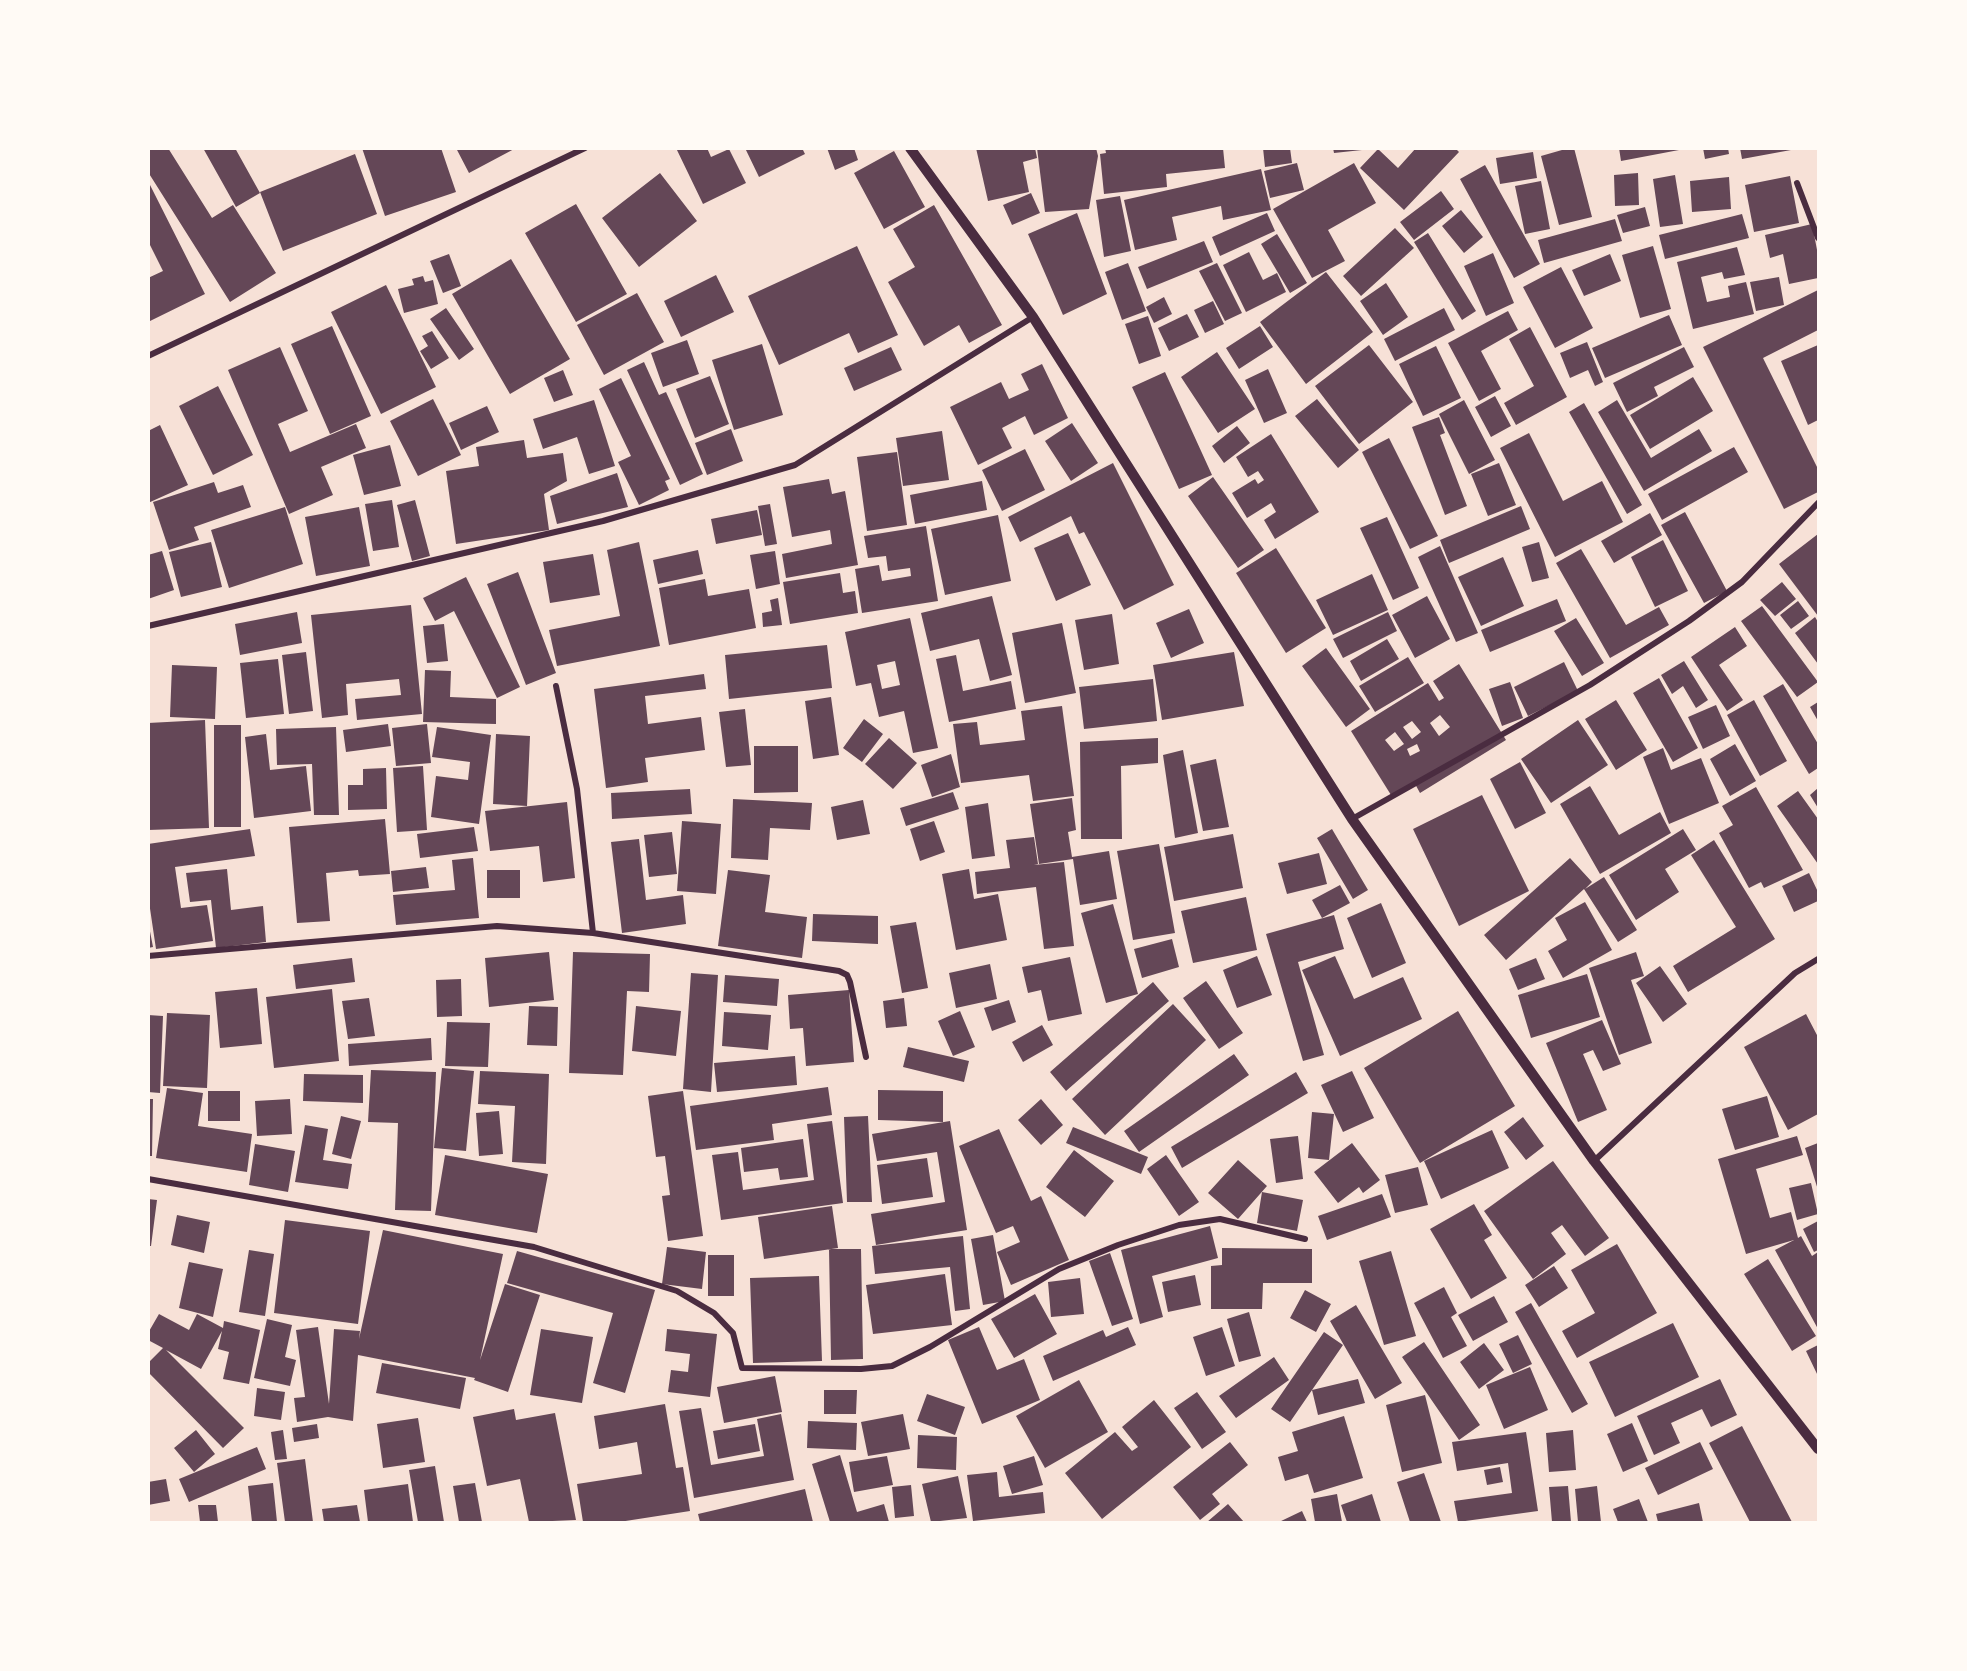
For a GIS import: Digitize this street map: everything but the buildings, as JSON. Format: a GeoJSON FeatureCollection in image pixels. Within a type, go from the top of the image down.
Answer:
{"type":"FeatureCollection","features":[{"type":"Feature","properties":{"kind":"street"},"geometry":{"type":"LineString","coordinates":[[148,356],[585,148]]}},
{"type":"Feature","properties":{"kind":"street"},"geometry":{"type":"LineString","coordinates":[[910,148],[1033,317],[1352,819],[1594,1161],[1818,1449]]}},
{"type":"Feature","properties":{"kind":"street"},"geometry":{"type":"LineString","coordinates":[[1797,183],[1818,238]]}},
{"type":"Feature","properties":{"kind":"street"},"geometry":{"type":"LineString","coordinates":[[148,626],[603,521],[795,465],[1033,317]]}},
{"type":"Feature","properties":{"kind":"street"},"geometry":{"type":"LineString","coordinates":[[1352,819],[1590,685],[1689,621],[1742,582],[1818,503]]}},
{"type":"Feature","properties":{"kind":"street"},"geometry":{"type":"LineString","coordinates":[[556,686],[577,789],[593,933]]}},
{"type":"Feature","properties":{"kind":"street"},"geometry":{"type":"LineString","coordinates":[[148,956],[497,926],[593,933],[839,971],[847,975],[850,982],[866,1057]]}},
{"type":"Feature","properties":{"kind":"street"},"geometry":{"type":"LineString","coordinates":[[1594,1161],[1795,973],[1818,959]]}},
{"type":"Feature","properties":{"kind":"street"},"geometry":{"type":"LineString","coordinates":[[148,1179],[534,1247],[678,1291],[714,1313],[733,1333],[742,1368],[861,1369],[892,1366],[930,1347],[1059,1269],[1119,1245],[1179,1225],[1220,1219],[1305,1239]]}}]}
